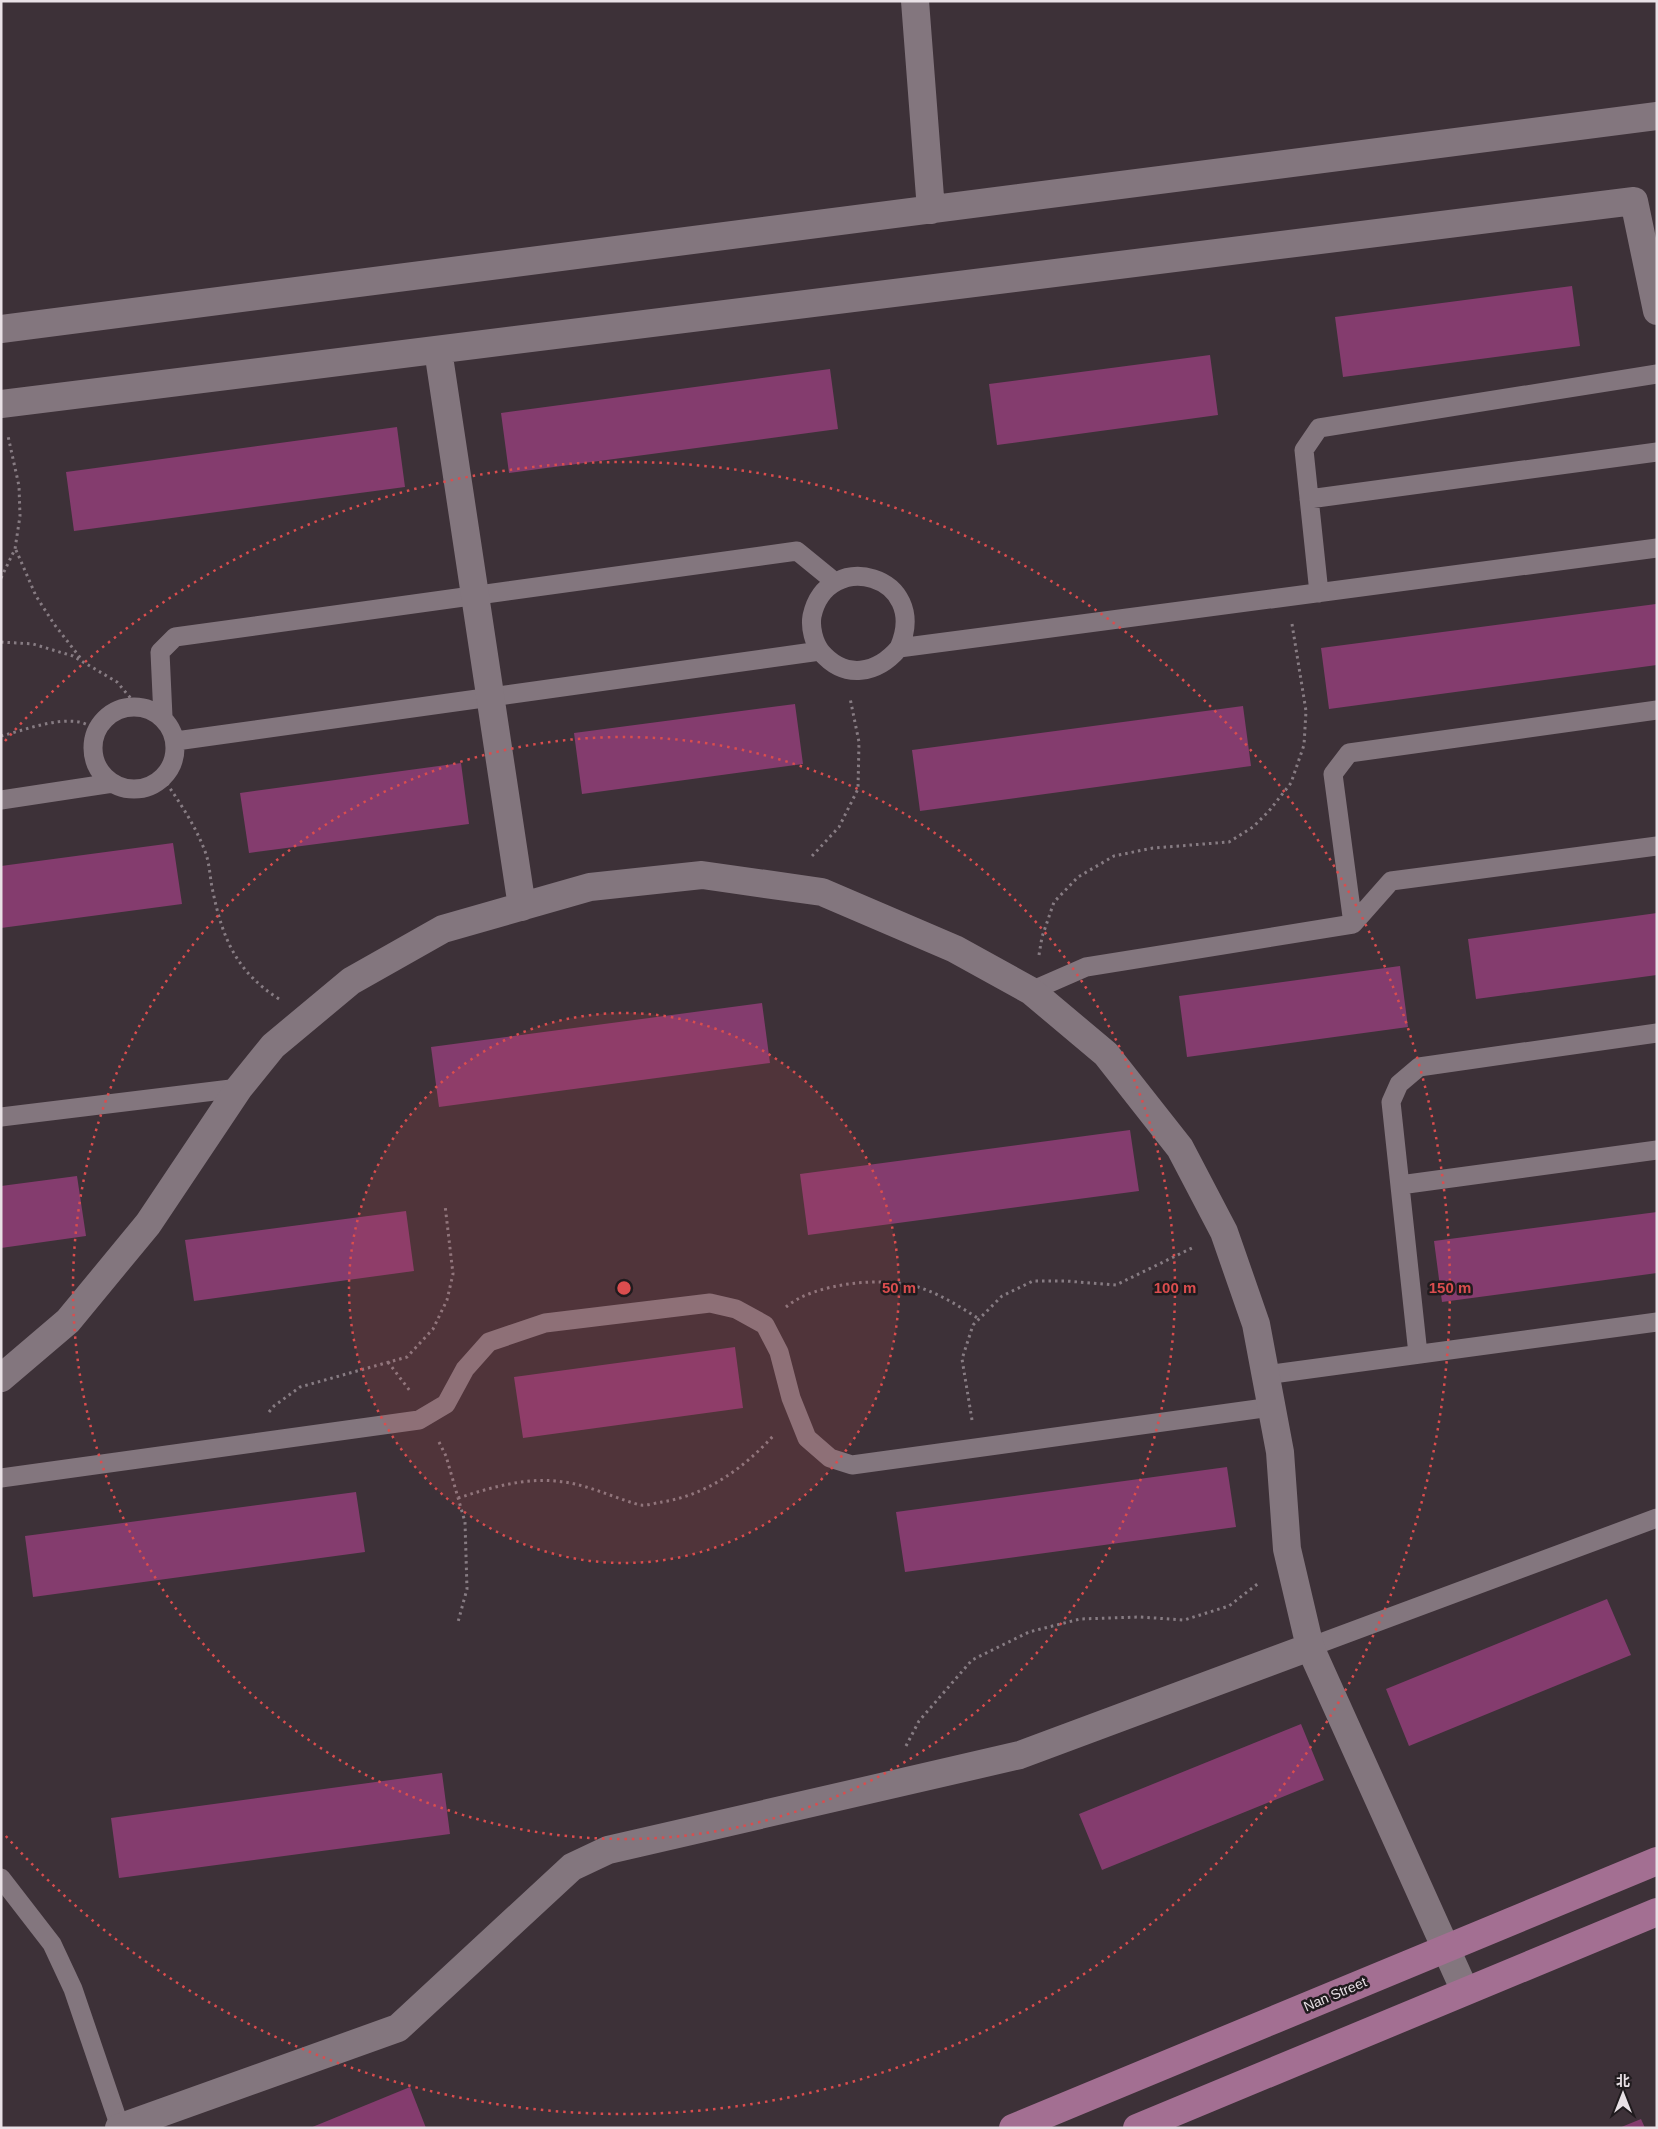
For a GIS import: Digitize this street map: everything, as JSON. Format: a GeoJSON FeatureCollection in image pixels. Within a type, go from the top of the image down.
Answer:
{"type":"FeatureCollection","features":[{"type":"Feature","properties":{"kind":"main road","name":"Nan Street"},"geometry":{"type":"LineString","coordinates":[[1013,2128],[1657,1861]]}},
{"type":"Feature","properties":{"kind":"main road"},"geometry":{"type":"LineString","coordinates":[[1137,2128],[1657,1912]]}},
{"type":"Feature","properties":{"kind":"street"},"geometry":{"type":"LineString","coordinates":[[915,1],[931,210]]}},
{"type":"Feature","properties":{"kind":"street"},"geometry":{"type":"LineString","coordinates":[[1,329],[1657,116]]}},
{"type":"Feature","properties":{"kind":"street"},"geometry":{"type":"LineString","coordinates":[[1,404],[1634,201],[1657,311]]}},
{"type":"Feature","properties":{"kind":"street"},"geometry":{"type":"LineString","coordinates":[[438,350],[522,907]]}},
{"type":"Feature","properties":{"kind":"street"},"geometry":{"type":"LineString","coordinates":[[1,1378],[68,1321],[148,1224],[239,1088],[273,1046],[351,981],[443,930],[590,887],[702,875],[822,892],[955,949],[1037,989],[1106,1054],[1180,1148],[1224,1232],[1256,1324],[1280,1452],[1290,1559],[1310,1647],[1465,1992]]}},
{"type":"Feature","properties":{"kind":"street"},"geometry":{"type":"LineString","coordinates":[[120,2128],[398,2028],[572,1867],[608,1850],[1020,1756],[1310,1647]]}},
{"type":"Feature","properties":{"kind":"lane"},"geometry":{"type":"LineString","coordinates":[[1320,593],[1304,450],[1319,428],[1657,374]]}},
{"type":"Feature","properties":{"kind":"lane"},"geometry":{"type":"LineString","coordinates":[[1309,499],[1657,452]]}},
{"type":"Feature","properties":{"kind":"lane"},"geometry":{"type":"LineString","coordinates":[[899,648],[1657,548]]}},
{"type":"Feature","properties":{"kind":"lane"},"geometry":{"type":"LineString","coordinates":[[163,717],[160,652],[175,637],[798,551],[835,582]]}},
{"type":"Feature","properties":{"kind":"lane"},"geometry":{"type":"LineString","coordinates":[[850,577],[866,577],[881,582],[893,591],[902,604],[906,618],[905,634],[899,648],[889,660],[875,668],[860,671],[844,668],[831,662],[820,651],[813,637],[811,621],[814,605],[823,592],[835,582],[850,577]]}},
{"type":"Feature","properties":{"kind":"lane"},"geometry":{"type":"LineString","coordinates":[[176,741],[820,651]]}},
{"type":"Feature","properties":{"kind":"lane"},"geometry":{"type":"LineString","coordinates":[[138,706],[151,710],[163,717],[171,728],[176,741],[176,755],[171,768],[163,778],[152,785],[139,789],[125,788],[113,783],[102,774],[96,762],[93,749],[94,735],[111,713],[124,708],[138,706]]}},
{"type":"Feature","properties":{"kind":"lane"},"geometry":{"type":"LineString","coordinates":[[1353,924],[1333,774],[1349,753],[1657,710]]}},
{"type":"Feature","properties":{"kind":"lane"},"geometry":{"type":"LineString","coordinates":[[1,800],[113,783]]}},
{"type":"Feature","properties":{"kind":"lane"},"geometry":{"type":"LineString","coordinates":[[1037,989],[1086,967],[1353,924],[1392,881],[1657,846]]}},
{"type":"Feature","properties":{"kind":"lane"},"geometry":{"type":"LineString","coordinates":[[1418,1354],[1392,1102],[1399,1084],[1419,1067],[1657,1033]]}},
{"type":"Feature","properties":{"kind":"lane"},"geometry":{"type":"LineString","coordinates":[[1,1117],[239,1088]]}},
{"type":"Feature","properties":{"kind":"lane"},"geometry":{"type":"LineString","coordinates":[[1400,1185],[1657,1150]]}},
{"type":"Feature","properties":{"kind":"lane"},"geometry":{"type":"LineString","coordinates":[[1,1478],[420,1420],[446,1404],[465,1369],[489,1342],[544,1323],[710,1303],[736,1309],[765,1325],[780,1352],[796,1411],[807,1438],[830,1458],[852,1465],[1272,1407]]}},
{"type":"Feature","properties":{"kind":"lane"},"geometry":{"type":"LineString","coordinates":[[1266,1375],[1657,1322]]}},
{"type":"Feature","properties":{"kind":"lane"},"geometry":{"type":"LineString","coordinates":[[1310,1647],[1657,1518]]}},
{"type":"Feature","properties":{"kind":"lane"},"geometry":{"type":"LineString","coordinates":[[1,1878],[52,1944],[73,1989],[120,2128]]}},
{"type":"Feature","properties":{"kind":"path"},"geometry":{"type":"LineString","coordinates":[[1,578],[16,549],[20,516],[19,486],[7,432]]}},
{"type":"Feature","properties":{"kind":"path"},"geometry":{"type":"LineString","coordinates":[[16,549],[36,596],[54,624],[84,662]]}},
{"type":"Feature","properties":{"kind":"path"},"geometry":{"type":"LineString","coordinates":[[1037,989],[1038,962],[1042,937],[1054,902],[1078,878],[1114,856],[1153,848],[1228,842],[1253,827],[1269,811],[1291,783],[1304,745],[1306,711],[1288,596]]}},
{"type":"Feature","properties":{"kind":"path"},"geometry":{"type":"LineString","coordinates":[[1,642],[34,644],[73,656],[117,682],[138,706]]}},
{"type":"Feature","properties":{"kind":"path"},"geometry":{"type":"LineString","coordinates":[[774,886],[809,859],[839,827],[858,789],[859,742],[844,668]]}},
{"type":"Feature","properties":{"kind":"path"},"geometry":{"type":"LineString","coordinates":[[1,736],[61,722],[79,722],[97,730]]}},
{"type":"Feature","properties":{"kind":"path"},"geometry":{"type":"LineString","coordinates":[[163,778],[191,818],[207,856],[212,892],[225,936],[238,962],[260,987],[307,1017]]}},
{"type":"Feature","properties":{"kind":"path"},"geometry":{"type":"LineString","coordinates":[[241,1445],[274,1406],[300,1387],[407,1357],[433,1329],[447,1300],[453,1274],[445,1205]]}},
{"type":"Feature","properties":{"kind":"path"},"geometry":{"type":"LineString","coordinates":[[976,1448],[962,1359],[973,1325],[1002,1296],[1033,1281],[1066,1281],[1116,1285],[1224,1232]]}},
{"type":"Feature","properties":{"kind":"path"},"geometry":{"type":"LineString","coordinates":[[765,1325],[793,1301],[834,1285],[875,1282],[916,1286],[950,1300],[979,1319]]}},
{"type":"Feature","properties":{"kind":"path"},"geometry":{"type":"LineString","coordinates":[[388,1362],[413,1397],[446,1456],[465,1522],[467,1589],[458,1622]]}},
{"type":"Feature","properties":{"kind":"path"},"geometry":{"type":"LineString","coordinates":[[458,1498],[500,1484],[554,1480],[586,1486],[642,1505],[681,1499],[716,1484],[755,1455],[796,1411]]}},
{"type":"Feature","properties":{"kind":"path"},"geometry":{"type":"LineString","coordinates":[[884,1787],[919,1721],[972,1660],[1029,1632],[1080,1618],[1140,1617],[1184,1620],[1228,1606],[1290,1559]]}},
{"type":"Feature","properties":{"kind":"building"},"geometry":{"type":"Polygon","coordinates":[[[1572,286],[1580,346],[1343,377],[1335,317],[1572,286]]]}},
{"type":"Feature","properties":{"kind":"building"},"geometry":{"type":"Polygon","coordinates":[[[1210,355],[1218,415],[997,445],[989,384],[1210,355]]]}},
{"type":"Feature","properties":{"kind":"building"},"geometry":{"type":"Polygon","coordinates":[[[830,369],[838,429],[509,473],[501,413],[830,369]]]}},
{"type":"Feature","properties":{"kind":"building"},"geometry":{"type":"Polygon","coordinates":[[[397,427],[405,487],[74,531],[66,472],[397,427]]]}},
{"type":"Feature","properties":{"kind":"building"},"geometry":{"type":"Polygon","coordinates":[[[1656,604],[1657,665],[1329,709],[1321,648],[1656,604]]]}},
{"type":"Feature","properties":{"kind":"building"},"geometry":{"type":"Polygon","coordinates":[[[795,704],[803,764],[582,794],[574,733],[795,704]]]}},
{"type":"Feature","properties":{"kind":"building"},"geometry":{"type":"Polygon","coordinates":[[[1243,706],[1251,766],[920,811],[912,750],[1243,706]]]}},
{"type":"Feature","properties":{"kind":"building"},"geometry":{"type":"Polygon","coordinates":[[[461,763],[469,824],[249,853],[240,793],[461,763]]]}},
{"type":"Feature","properties":{"kind":"building"},"geometry":{"type":"Polygon","coordinates":[[[173,843],[182,904],[1,928],[1,866],[173,843]]]}},
{"type":"Feature","properties":{"kind":"building"},"geometry":{"type":"Polygon","coordinates":[[[1657,913],[1657,975],[1476,999],[1468,939],[1657,913]]]}},
{"type":"Feature","properties":{"kind":"building"},"geometry":{"type":"Polygon","coordinates":[[[1400,966],[1408,1027],[1187,1057],[1179,996],[1400,966]]]}},
{"type":"Feature","properties":{"kind":"building"},"geometry":{"type":"Polygon","coordinates":[[[762,1003],[770,1063],[439,1107],[431,1047],[762,1003]]]}},
{"type":"Feature","properties":{"kind":"building"},"geometry":{"type":"Polygon","coordinates":[[[1130,1130],[1139,1191],[808,1235],[800,1174],[1130,1130]]]}},
{"type":"Feature","properties":{"kind":"building"},"geometry":{"type":"Polygon","coordinates":[[[77,1176],[86,1236],[1,1248],[1,1186],[77,1176]]]}},
{"type":"Feature","properties":{"kind":"building"},"geometry":{"type":"Polygon","coordinates":[[[406,1211],[414,1271],[194,1301],[185,1240],[406,1211]]]}},
{"type":"Feature","properties":{"kind":"building"},"geometry":{"type":"Polygon","coordinates":[[[1657,1212],[1657,1273],[1442,1302],[1434,1241],[1657,1212]]]}},
{"type":"Feature","properties":{"kind":"building"},"geometry":{"type":"Polygon","coordinates":[[[735,1347],[743,1408],[523,1438],[514,1377],[735,1347]]]}},
{"type":"Feature","properties":{"kind":"building"},"geometry":{"type":"Polygon","coordinates":[[[1227,1467],[1236,1527],[905,1572],[896,1512],[1227,1467]]]}},
{"type":"Feature","properties":{"kind":"building"},"geometry":{"type":"Polygon","coordinates":[[[356,1492],[365,1552],[33,1597],[25,1536],[356,1492]]]}},
{"type":"Feature","properties":{"kind":"building"},"geometry":{"type":"Polygon","coordinates":[[[1607,1599],[1631,1655],[1409,1746],[1386,1689],[1607,1599]]]}},
{"type":"Feature","properties":{"kind":"building"},"geometry":{"type":"Polygon","coordinates":[[[1301,1724],[1324,1780],[1102,1870],[1079,1814],[1301,1724]]]}},
{"type":"Feature","properties":{"kind":"building"},"geometry":{"type":"Polygon","coordinates":[[[442,1773],[450,1834],[119,1878],[111,1818],[442,1773]]]}},
{"type":"Feature","properties":{"kind":"building"},"geometry":{"type":"Polygon","coordinates":[[[410,2087],[426,2128],[310,2128],[410,2087]]]}},
{"type":"Feature","properties":{"kind":"building"},"geometry":{"type":"Polygon","coordinates":[[[1641,2119],[1645,2128],[1619,2128],[1641,2119]]]}}]}
